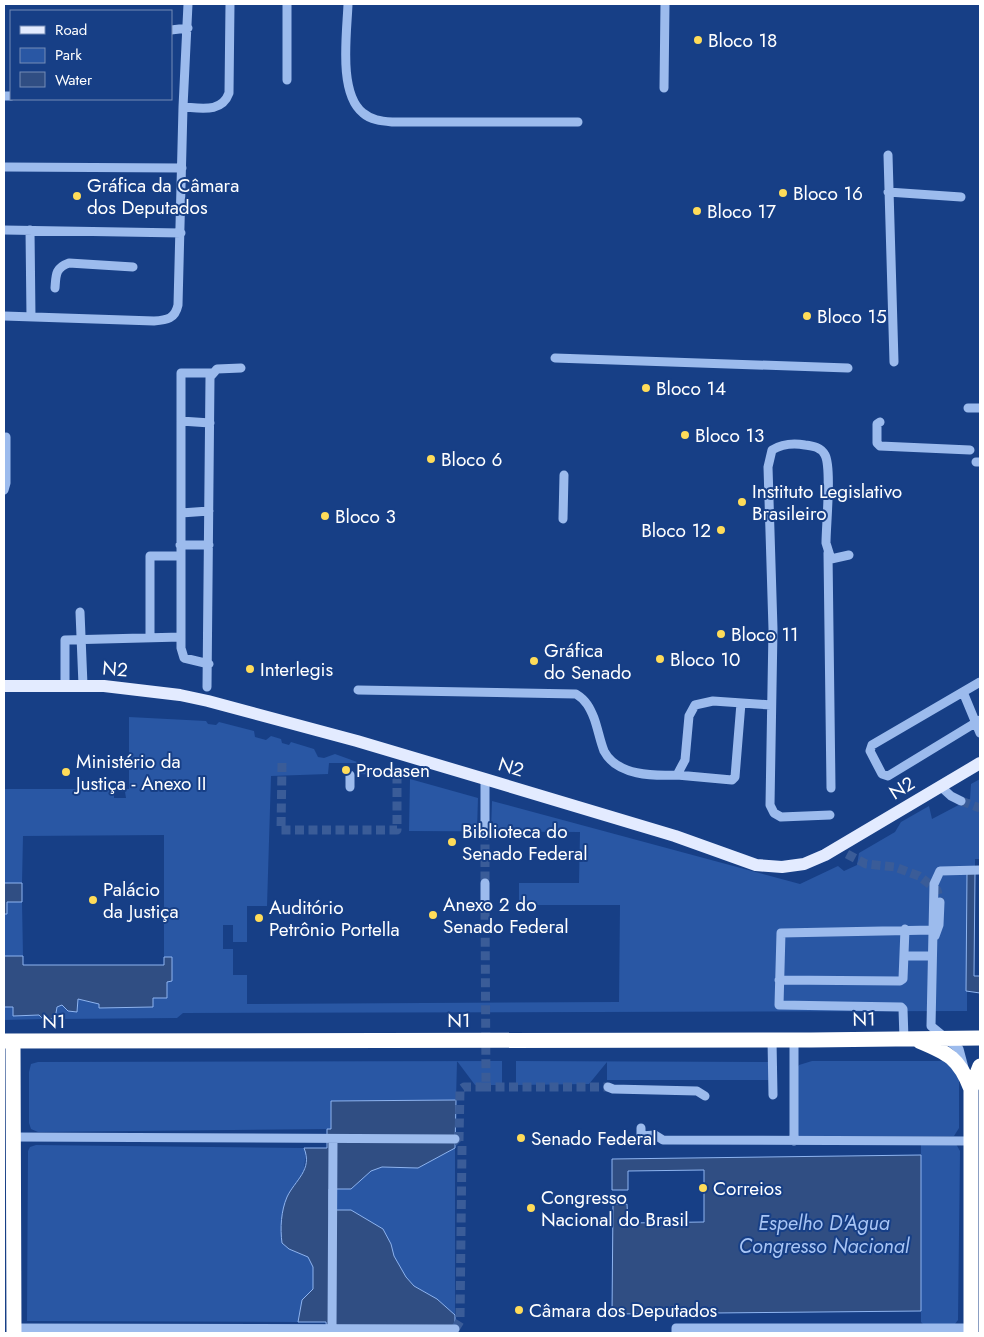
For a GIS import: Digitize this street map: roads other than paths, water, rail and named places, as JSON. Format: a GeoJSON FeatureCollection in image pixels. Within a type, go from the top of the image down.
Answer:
{"type":"FeatureCollection","features":[{"type":"Feature","properties":{"kind":"highway","name":"N1"},"geometry":{"type":"LineString","coordinates":[[8,1041],[980,1038]]}},
{"type":"Feature","properties":{"kind":"highway"},"geometry":{"type":"LineString","coordinates":[[909,1039],[947,1053],[955,1059],[965,1074],[970,1089],[971,1330]]}},
{"type":"Feature","properties":{"kind":"highway"},"geometry":{"type":"LineString","coordinates":[[8,1041],[13,1137],[14,1331]]}},
{"type":"Feature","properties":{"kind":"highway"},"geometry":{"type":"LineString","coordinates":[[970,1089],[980,1066]]}},
{"type":"Feature","properties":{"kind":"main road","name":"N2"},"geometry":{"type":"LineString","coordinates":[[4,686],[83,685],[148,691],[208,701],[357,740],[485,778],[675,836],[756,865],[782,867],[804,864],[844,850],[940,786],[980,763]]}},
{"type":"Feature","properties":{"kind":"lane"},"geometry":{"type":"LineString","coordinates":[[4,316],[154,321],[172,318],[178,305],[183,107],[188,4]]}},
{"type":"Feature","properties":{"kind":"lane"},"geometry":{"type":"LineString","coordinates":[[183,107],[210,108],[220,106],[226,102],[229,93],[230,4]]}},
{"type":"Feature","properties":{"kind":"lane"},"geometry":{"type":"LineString","coordinates":[[287,4],[287,80]]}},
{"type":"Feature","properties":{"kind":"lane"},"geometry":{"type":"LineString","coordinates":[[348,4],[346,68],[349,90],[358,108],[373,119],[392,122],[578,122]]}},
{"type":"Feature","properties":{"kind":"lane"},"geometry":{"type":"LineString","coordinates":[[664,88],[665,4]]}},
{"type":"Feature","properties":{"kind":"lane"},"geometry":{"type":"LineString","coordinates":[[172,30],[188,28]]}},
{"type":"Feature","properties":{"kind":"lane"},"geometry":{"type":"LineString","coordinates":[[888,155],[894,362]]}},
{"type":"Feature","properties":{"kind":"lane"},"geometry":{"type":"LineString","coordinates":[[4,167],[182,168]]}},
{"type":"Feature","properties":{"kind":"lane"},"geometry":{"type":"LineString","coordinates":[[888,192],[961,198]]}},
{"type":"Feature","properties":{"kind":"lane"},"geometry":{"type":"LineString","coordinates":[[4,230],[181,233]]}},
{"type":"Feature","properties":{"kind":"lane"},"geometry":{"type":"LineString","coordinates":[[30,230],[31,318]]}},
{"type":"Feature","properties":{"kind":"lane"},"geometry":{"type":"LineString","coordinates":[[55,288],[57,271],[60,266],[68,263],[133,267]]}},
{"type":"Feature","properties":{"kind":"lane"},"geometry":{"type":"LineString","coordinates":[[555,358],[848,368]]}},
{"type":"Feature","properties":{"kind":"lane"},"geometry":{"type":"LineString","coordinates":[[208,688],[210,377],[217,369],[242,368]]}},
{"type":"Feature","properties":{"kind":"lane"},"geometry":{"type":"LineString","coordinates":[[209,664],[184,658],[182,654],[180,556],[181,421],[182,373],[213,373]]}},
{"type":"Feature","properties":{"kind":"lane"},"geometry":{"type":"LineString","coordinates":[[968,408],[980,408]]}},
{"type":"Feature","properties":{"kind":"lane"},"geometry":{"type":"LineString","coordinates":[[181,421],[210,423]]}},
{"type":"Feature","properties":{"kind":"lane"},"geometry":{"type":"LineString","coordinates":[[880,422],[877,424],[877,442],[880,446],[970,450]]}},
{"type":"Feature","properties":{"kind":"lane"},"geometry":{"type":"LineString","coordinates":[[4,490],[6,483],[6,437]]}},
{"type":"Feature","properties":{"kind":"lane"},"geometry":{"type":"LineString","coordinates":[[830,815],[781,817],[774,812],[770,805],[773,629],[768,468],[769,456],[772,450],[778,446],[789,444],[813,446],[820,449],[825,455],[828,471],[826,543],[828,552],[831,559],[849,555]]}},
{"type":"Feature","properties":{"kind":"lane"},"geometry":{"type":"LineString","coordinates":[[563,520],[564,475]]}},
{"type":"Feature","properties":{"kind":"lane"},"geometry":{"type":"LineString","coordinates":[[181,513],[209,511]]}},
{"type":"Feature","properties":{"kind":"lane"},"geometry":{"type":"LineString","coordinates":[[180,545],[209,545]]}},
{"type":"Feature","properties":{"kind":"lane"},"geometry":{"type":"LineString","coordinates":[[828,552],[832,788]]}},
{"type":"Feature","properties":{"kind":"lane"},"geometry":{"type":"LineString","coordinates":[[150,637],[150,556],[180,556]]}},
{"type":"Feature","properties":{"kind":"lane"},"geometry":{"type":"LineString","coordinates":[[80,612],[83,685]]}},
{"type":"Feature","properties":{"kind":"lane"},"geometry":{"type":"LineString","coordinates":[[65,685],[65,640],[181,637]]}},
{"type":"Feature","properties":{"kind":"lane"},"geometry":{"type":"LineString","coordinates":[[978,721],[888,776],[882,774],[870,751],[872,745],[980,682]]}},
{"type":"Feature","properties":{"kind":"lane"},"geometry":{"type":"LineString","coordinates":[[358,690],[576,694],[582,698],[591,710],[604,751],[612,762],[621,768],[654,776],[677,775],[732,780],[736,777],[740,703]]}},
{"type":"Feature","properties":{"kind":"lane"},"geometry":{"type":"LineString","coordinates":[[963,692],[978,721],[980,733]]}},
{"type":"Feature","properties":{"kind":"lane"},"geometry":{"type":"LineString","coordinates":[[677,775],[684,760],[692,709],[695,705],[712,701],[771,705]]}},
{"type":"Feature","properties":{"kind":"lane"},"geometry":{"type":"LineString","coordinates":[[350,775],[350,787]]}},
{"type":"Feature","properties":{"kind":"lane"},"geometry":{"type":"LineString","coordinates":[[485,778],[485,831]]}},
{"type":"Feature","properties":{"kind":"lane"},"geometry":{"type":"LineString","coordinates":[[940,786],[950,796],[961,801]]}},
{"type":"Feature","properties":{"kind":"lane"},"geometry":{"type":"LineString","coordinates":[[965,1074],[959,1049],[931,1026],[934,884],[940,871],[980,870]]}},
{"type":"Feature","properties":{"kind":"lane"},"geometry":{"type":"LineString","coordinates":[[486,883],[486,905]]}},
{"type":"Feature","properties":{"kind":"lane"},"geometry":{"type":"LineString","coordinates":[[932,940],[939,925],[940,902]]}},
{"type":"Feature","properties":{"kind":"lane"},"geometry":{"type":"LineString","coordinates":[[779,980],[900,981],[903,979],[905,929]]}},
{"type":"Feature","properties":{"kind":"lane"},"geometry":{"type":"LineString","coordinates":[[909,1039],[901,1007],[780,1005],[781,933],[783,931],[932,930]]}},
{"type":"Feature","properties":{"kind":"lane"},"geometry":{"type":"LineString","coordinates":[[904,956],[932,956]]}},
{"type":"Feature","properties":{"kind":"lane"},"geometry":{"type":"LineString","coordinates":[[772,1040],[773,1095]]}},
{"type":"Feature","properties":{"kind":"lane"},"geometry":{"type":"LineString","coordinates":[[794,1040],[794,1141]]}},
{"type":"Feature","properties":{"kind":"lane"},"geometry":{"type":"LineString","coordinates":[[608,1086],[612,1089],[697,1091],[705,1096]]}},
{"type":"Feature","properties":{"kind":"lane"},"geometry":{"type":"LineString","coordinates":[[641,1128],[641,1136],[655,1135],[663,1140],[971,1141]]}},
{"type":"Feature","properties":{"kind":"lane"},"geometry":{"type":"LineString","coordinates":[[13,1137],[333,1140],[455,1139]]}},
{"type":"Feature","properties":{"kind":"lane"},"geometry":{"type":"LineString","coordinates":[[332,1330],[333,1140]]}},
{"type":"Feature","properties":{"kind":"lane"},"geometry":{"type":"LineString","coordinates":[[676,1333],[676,1328],[776,1331],[971,1330]]}},
{"type":"Feature","properties":{"kind":"lane"},"geometry":{"type":"LineString","coordinates":[[14,1331],[455,1329]]}},
{"type":"Feature","properties":{"kind":"water"},"geometry":{"type":"Polygon","coordinates":[[[967,872],[975,872],[974,976],[980,976],[980,993],[966,991],[967,872]]]}},
{"type":"Feature","properties":{"kind":"water"},"geometry":{"type":"Polygon","coordinates":[[[4,883],[22,883],[22,902],[7,902],[7,914],[4,914],[4,883]]]}},
{"type":"Feature","properties":{"kind":"water"},"geometry":{"type":"Polygon","coordinates":[[[4,956],[23,956],[23,965],[164,965],[164,957],[172,957],[172,981],[167,982],[167,998],[153,998],[153,1007],[99,1008],[99,1004],[78,999],[77,1012],[68,1011],[62,1005],[57,1007],[55,1019],[43,1019],[39,1015],[13,1016],[13,1007],[4,1007],[4,956]]]}},
{"type":"Feature","properties":{"kind":"water"},"geometry":{"type":"Polygon","coordinates":[[[456,1100],[455,1148],[418,1168],[382,1167],[371,1171],[351,1189],[329,1189],[329,1210],[351,1210],[383,1229],[391,1244],[394,1256],[406,1277],[414,1286],[437,1299],[455,1315],[455,1333],[327,1333],[326,1322],[298,1322],[302,1300],[313,1289],[313,1267],[308,1257],[289,1249],[282,1243],[282,1214],[290,1191],[305,1169],[306,1156],[304,1148],[327,1148],[327,1129],[331,1129],[331,1101],[456,1100]]]}},
{"type":"Feature","properties":{"kind":"water","name":"Espelho D'Agua Congresso Nacional"},"geometry":{"type":"Polygon","coordinates":[[[921,1155],[921,1311],[612,1314],[613,1204],[627,1204],[628,1223],[704,1222],[704,1170],[628,1171],[628,1190],[612,1190],[612,1159],[921,1155]]]}},
{"type":"Feature","properties":{"kind":"tunnel"},"geometry":{"type":"LineString","coordinates":[[282,763],[281,830],[397,830],[397,776]]}},
{"type":"Feature","properties":{"kind":"tunnel"},"geometry":{"type":"LineString","coordinates":[[961,801],[980,808]]}},
{"type":"Feature","properties":{"kind":"tunnel"},"geometry":{"type":"LineString","coordinates":[[485,831],[485,883]]}},
{"type":"Feature","properties":{"kind":"tunnel"},"geometry":{"type":"LineString","coordinates":[[847,854],[866,864],[895,867],[919,876],[937,890],[940,902]]}},
{"type":"Feature","properties":{"kind":"tunnel"},"geometry":{"type":"LineString","coordinates":[[459,1141],[460,1090],[464,1087],[482,1087],[486,1083],[485,905]]}},
{"type":"Feature","properties":{"kind":"tunnel"},"geometry":{"type":"LineString","coordinates":[[482,1087],[608,1087]]}},
{"type":"Feature","properties":{"kind":"tunnel"},"geometry":{"type":"LineString","coordinates":[[455,1329],[460,1321],[462,1145],[456,1139]]}},
{"type":"Feature","properties":{"kind":"place","name":"Bloco 18"},"geometry":{"type":"Point","coordinates":[698,40]}},
{"type":"Feature","properties":{"kind":"place","name":"Bloco 16"},"geometry":{"type":"Point","coordinates":[783,193]}},
{"type":"Feature","properties":{"kind":"place","name":"Gráfica da Câmara dos Deputados"},"geometry":{"type":"Point","coordinates":[77,196]}},
{"type":"Feature","properties":{"kind":"place","name":"Bloco 17"},"geometry":{"type":"Point","coordinates":[697,211]}},
{"type":"Feature","properties":{"kind":"place","name":"Bloco 15"},"geometry":{"type":"Point","coordinates":[807,316]}},
{"type":"Feature","properties":{"kind":"place","name":"Bloco 14"},"geometry":{"type":"Point","coordinates":[646,388]}},
{"type":"Feature","properties":{"kind":"place","name":"Bloco 13"},"geometry":{"type":"Point","coordinates":[685,435]}},
{"type":"Feature","properties":{"kind":"place","name":"Bloco 6"},"geometry":{"type":"Point","coordinates":[431,459]}},
{"type":"Feature","properties":{"kind":"place","name":"Instituto Legislativo Brasileiro"},"geometry":{"type":"Point","coordinates":[742,502]}},
{"type":"Feature","properties":{"kind":"place","name":"Bloco 3"},"geometry":{"type":"Point","coordinates":[325,516]}},
{"type":"Feature","properties":{"kind":"place","name":"Bloco 12"},"geometry":{"type":"Point","coordinates":[721,530]}},
{"type":"Feature","properties":{"kind":"place","name":"Bloco 11"},"geometry":{"type":"Point","coordinates":[721,634]}},
{"type":"Feature","properties":{"kind":"place","name":"Bloco 10"},"geometry":{"type":"Point","coordinates":[660,659]}},
{"type":"Feature","properties":{"kind":"place","name":"Gráfica do Senado"},"geometry":{"type":"Point","coordinates":[534,661]}},
{"type":"Feature","properties":{"kind":"place","name":"Interlegis"},"geometry":{"type":"Point","coordinates":[250,669]}},
{"type":"Feature","properties":{"kind":"place","name":"Prodasen"},"geometry":{"type":"Point","coordinates":[346,770]}},
{"type":"Feature","properties":{"kind":"place","name":"Ministério da Justiça - Anexo II"},"geometry":{"type":"Point","coordinates":[66,772]}},
{"type":"Feature","properties":{"kind":"place","name":"Biblioteca do Senado Federal"},"geometry":{"type":"Point","coordinates":[452,842]}},
{"type":"Feature","properties":{"kind":"place","name":"Palácio da Justiça"},"geometry":{"type":"Point","coordinates":[93,900]}},
{"type":"Feature","properties":{"kind":"place","name":"Anexo 2 do Senado Federal"},"geometry":{"type":"Point","coordinates":[433,915]}},
{"type":"Feature","properties":{"kind":"place","name":"Auditório Petrônio Portella"},"geometry":{"type":"Point","coordinates":[259,918]}},
{"type":"Feature","properties":{"kind":"place","name":"Senado Federal"},"geometry":{"type":"Point","coordinates":[521,1138]}},
{"type":"Feature","properties":{"kind":"place","name":"Correios"},"geometry":{"type":"Point","coordinates":[703,1188]}},
{"type":"Feature","properties":{"kind":"place","name":"Congresso Nacional do Brasil"},"geometry":{"type":"Point","coordinates":[531,1208]}},
{"type":"Feature","properties":{"kind":"place","name":"Câmara dos Deputados"},"geometry":{"type":"Point","coordinates":[519,1310]}}]}
